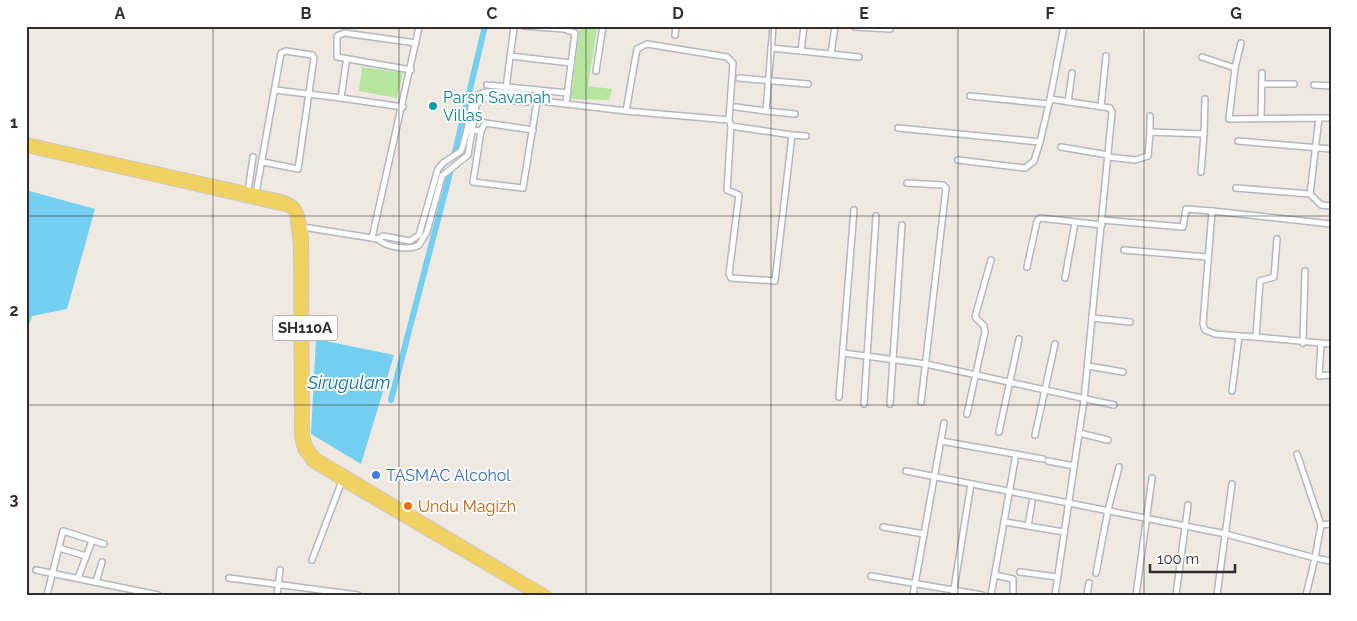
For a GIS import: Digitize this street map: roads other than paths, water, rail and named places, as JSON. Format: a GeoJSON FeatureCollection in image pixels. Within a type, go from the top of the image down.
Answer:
{"type":"FeatureCollection","features":[{"type":"Feature","properties":{"kind":"main road","name":"SH110A"},"geometry":{"type":"LineString","coordinates":[[26,142],[289,208],[294,212],[298,245],[299,436],[302,449],[311,462],[536,595]]}},
{"type":"Feature","properties":{"kind":"main road","name":"SH110A"},"geometry":{"type":"LineString","coordinates":[[26,148],[252,192],[292,202],[299,209],[303,227],[305,435],[308,446],[316,457],[545,594]]}},
{"type":"Feature","properties":{"kind":"street"},"geometry":{"type":"LineString","coordinates":[[506,88],[514,27],[516,26]]}},
{"type":"Feature","properties":{"kind":"street"},"geometry":{"type":"LineString","coordinates":[[524,26],[572,30],[574,34],[566,103]]}},
{"type":"Feature","properties":{"kind":"street"},"geometry":{"type":"LineString","coordinates":[[596,71],[603,26]]}},
{"type":"Feature","properties":{"kind":"street"},"geometry":{"type":"LineString","coordinates":[[675,35],[676,26]]}},
{"type":"Feature","properties":{"kind":"street"},"geometry":{"type":"LineString","coordinates":[[766,111],[773,26]]}},
{"type":"Feature","properties":{"kind":"street"},"geometry":{"type":"LineString","coordinates":[[801,51],[804,26]]}},
{"type":"Feature","properties":{"kind":"street"},"geometry":{"type":"LineString","coordinates":[[831,54],[835,26]]}},
{"type":"Feature","properties":{"kind":"street"},"geometry":{"type":"LineString","coordinates":[[958,160],[1025,168],[1034,161],[1040,142],[1064,26]]}},
{"type":"Feature","properties":{"kind":"street"},"geometry":{"type":"LineString","coordinates":[[375,238],[419,27]]}},
{"type":"Feature","properties":{"kind":"street"},"geometry":{"type":"LineString","coordinates":[[855,27],[892,28]]}},
{"type":"Feature","properties":{"kind":"street"},"geometry":{"type":"LineString","coordinates":[[410,70],[338,58],[336,55],[337,36],[344,33],[416,43]]}},
{"type":"Feature","properties":{"kind":"street"},"geometry":{"type":"LineString","coordinates":[[1241,43],[1235,68],[1229,119],[1331,118]]}},
{"type":"Feature","properties":{"kind":"street"},"geometry":{"type":"LineString","coordinates":[[626,111],[637,49],[647,44],[731,60],[727,190],[739,195],[729,274],[731,278],[772,282],[777,277],[792,135]]}},
{"type":"Feature","properties":{"kind":"street"},"geometry":{"type":"LineString","coordinates":[[770,48],[859,57]]}},
{"type":"Feature","properties":{"kind":"street"},"geometry":{"type":"LineString","coordinates":[[252,192],[263,162],[281,54],[286,51],[314,57],[298,169],[263,162]]}},
{"type":"Feature","properties":{"kind":"street"},"geometry":{"type":"LineString","coordinates":[[510,56],[571,63]]}},
{"type":"Feature","properties":{"kind":"street"},"geometry":{"type":"LineString","coordinates":[[1101,107],[1106,56]]}},
{"type":"Feature","properties":{"kind":"street"},"geometry":{"type":"LineString","coordinates":[[1202,57],[1235,68]]}},
{"type":"Feature","properties":{"kind":"street"},"geometry":{"type":"LineString","coordinates":[[341,98],[346,63]]}},
{"type":"Feature","properties":{"kind":"street"},"geometry":{"type":"LineString","coordinates":[[1068,102],[1072,73]]}},
{"type":"Feature","properties":{"kind":"street"},"geometry":{"type":"LineString","coordinates":[[1261,118],[1262,73]]}},
{"type":"Feature","properties":{"kind":"street"},"geometry":{"type":"LineString","coordinates":[[739,78],[808,84]]}},
{"type":"Feature","properties":{"kind":"street"},"geometry":{"type":"LineString","coordinates":[[1262,84],[1294,84]]}},
{"type":"Feature","properties":{"kind":"street"},"geometry":{"type":"LineString","coordinates":[[1314,85],[1331,86]]}},
{"type":"Feature","properties":{"kind":"street"},"geometry":{"type":"LineString","coordinates":[[487,86],[568,93]]}},
{"type":"Feature","properties":{"kind":"street"},"geometry":{"type":"LineString","coordinates":[[275,90],[403,107]]}},
{"type":"Feature","properties":{"kind":"street"},"geometry":{"type":"LineString","coordinates":[[511,100],[512,93]]}},
{"type":"Feature","properties":{"kind":"street"},"geometry":{"type":"LineString","coordinates":[[303,227],[375,238],[383,236],[409,241],[416,238],[421,227],[443,163],[461,151],[473,107],[482,96],[512,93],[529,95],[534,100],[533,130],[525,184],[520,188],[474,182],[481,131],[485,123],[533,130]]}},
{"type":"Feature","properties":{"kind":"street"},"geometry":{"type":"LineString","coordinates":[[482,96],[527,102],[534,100],[626,111],[728,120]]}},
{"type":"Feature","properties":{"kind":"street"},"geometry":{"type":"LineString","coordinates":[[970,96],[1068,102],[1110,108],[1112,112],[1084,400],[1055,595]]}},
{"type":"Feature","properties":{"kind":"street"},"geometry":{"type":"LineString","coordinates":[[1201,172],[1205,99]]}},
{"type":"Feature","properties":{"kind":"street"},"geometry":{"type":"LineString","coordinates":[[375,238],[382,243],[410,248],[423,241],[428,230],[439,174],[462,161],[468,155],[473,107]]}},
{"type":"Feature","properties":{"kind":"street"},"geometry":{"type":"LineString","coordinates":[[736,107],[795,114]]}},
{"type":"Feature","properties":{"kind":"street"},"geometry":{"type":"LineString","coordinates":[[1060,146],[1135,160],[1148,156],[1150,116]]}},
{"type":"Feature","properties":{"kind":"street"},"geometry":{"type":"LineString","coordinates":[[1310,194],[1319,118]]}},
{"type":"Feature","properties":{"kind":"street"},"geometry":{"type":"LineString","coordinates":[[730,126],[806,136]]}},
{"type":"Feature","properties":{"kind":"street"},"geometry":{"type":"LineString","coordinates":[[898,128],[1040,142]]}},
{"type":"Feature","properties":{"kind":"street"},"geometry":{"type":"LineString","coordinates":[[472,130],[481,131]]}},
{"type":"Feature","properties":{"kind":"street"},"geometry":{"type":"LineString","coordinates":[[1150,132],[1204,134]]}},
{"type":"Feature","properties":{"kind":"street"},"geometry":{"type":"LineString","coordinates":[[1238,141],[1331,149]]}},
{"type":"Feature","properties":{"kind":"street"},"geometry":{"type":"LineString","coordinates":[[461,151],[468,155]]}},
{"type":"Feature","properties":{"kind":"street"},"geometry":{"type":"LineString","coordinates":[[252,192],[253,157]]}},
{"type":"Feature","properties":{"kind":"street"},"geometry":{"type":"LineString","coordinates":[[907,184],[943,186],[946,188],[921,402]]}},
{"type":"Feature","properties":{"kind":"street"},"geometry":{"type":"LineString","coordinates":[[1236,188],[1310,194],[1320,205],[1331,206]]}},
{"type":"Feature","properties":{"kind":"street"},"geometry":{"type":"LineString","coordinates":[[1027,267],[1037,221],[1040,218],[1075,223],[1102,222],[1183,227],[1186,209],[1331,224]]}},
{"type":"Feature","properties":{"kind":"street"},"geometry":{"type":"LineString","coordinates":[[839,397],[854,210]]}},
{"type":"Feature","properties":{"kind":"street"},"geometry":{"type":"LineString","coordinates":[[1212,211],[1207,256],[1205,330],[1215,334],[1331,344]]}},
{"type":"Feature","properties":{"kind":"street"},"geometry":{"type":"LineString","coordinates":[[864,404],[876,216]]}},
{"type":"Feature","properties":{"kind":"street"},"geometry":{"type":"LineString","coordinates":[[1065,278],[1075,223]]}},
{"type":"Feature","properties":{"kind":"street"},"geometry":{"type":"LineString","coordinates":[[890,404],[902,226]]}},
{"type":"Feature","properties":{"kind":"street"},"geometry":{"type":"LineString","coordinates":[[421,227],[428,230]]}},
{"type":"Feature","properties":{"kind":"street"},"geometry":{"type":"LineString","coordinates":[[1256,337],[1260,281],[1274,277],[1277,239]]}},
{"type":"Feature","properties":{"kind":"street"},"geometry":{"type":"LineString","coordinates":[[409,241],[410,248]]}},
{"type":"Feature","properties":{"kind":"street"},"geometry":{"type":"LineString","coordinates":[[1124,250],[1207,256]]}},
{"type":"Feature","properties":{"kind":"street"},"geometry":{"type":"LineString","coordinates":[[967,414],[985,329],[975,317],[991,260]]}},
{"type":"Feature","properties":{"kind":"street"},"geometry":{"type":"LineString","coordinates":[[1303,343],[1305,271]]}},
{"type":"Feature","properties":{"kind":"street"},"geometry":{"type":"LineString","coordinates":[[1092,318],[1130,322]]}},
{"type":"Feature","properties":{"kind":"street"},"geometry":{"type":"LineString","coordinates":[[1232,391],[1239,336]]}},
{"type":"Feature","properties":{"kind":"street"},"geometry":{"type":"LineString","coordinates":[[999,432],[1019,339]]}},
{"type":"Feature","properties":{"kind":"street"},"geometry":{"type":"LineString","coordinates":[[1035,435],[1055,344]]}},
{"type":"Feature","properties":{"kind":"street"},"geometry":{"type":"LineString","coordinates":[[1322,344],[1319,376],[1331,375]]}},
{"type":"Feature","properties":{"kind":"street"},"geometry":{"type":"LineString","coordinates":[[843,353],[926,364],[1114,406]]}},
{"type":"Feature","properties":{"kind":"street"},"geometry":{"type":"LineString","coordinates":[[1088,366],[1123,372]]}},
{"type":"Feature","properties":{"kind":"street"},"geometry":{"type":"LineString","coordinates":[[913,595],[944,423]]}},
{"type":"Feature","properties":{"kind":"street"},"geometry":{"type":"LineString","coordinates":[[1079,433],[1108,440]]}},
{"type":"Feature","properties":{"kind":"street"},"geometry":{"type":"LineString","coordinates":[[941,441],[1074,466]]}},
{"type":"Feature","properties":{"kind":"street"},"geometry":{"type":"LineString","coordinates":[[991,595],[1006,522],[1016,454]]}},
{"type":"Feature","properties":{"kind":"street"},"geometry":{"type":"LineString","coordinates":[[1297,454],[1321,525],[1306,595]]}},
{"type":"Feature","properties":{"kind":"street"},"geometry":{"type":"LineString","coordinates":[[1096,573],[1118,467]]}},
{"type":"Feature","properties":{"kind":"street"},"geometry":{"type":"LineString","coordinates":[[906,471],[1011,490],[1226,534],[1331,561]]}},
{"type":"Feature","properties":{"kind":"street"},"geometry":{"type":"LineString","coordinates":[[1136,595],[1152,478]]}},
{"type":"Feature","properties":{"kind":"street"},"geometry":{"type":"LineString","coordinates":[[312,560],[342,481]]}},
{"type":"Feature","properties":{"kind":"street"},"geometry":{"type":"LineString","coordinates":[[953,592],[971,484]]}},
{"type":"Feature","properties":{"kind":"street"},"geometry":{"type":"LineString","coordinates":[[1217,595],[1232,484]]}},
{"type":"Feature","properties":{"kind":"street"},"geometry":{"type":"LineString","coordinates":[[1028,526],[1032,502]]}},
{"type":"Feature","properties":{"kind":"street"},"geometry":{"type":"LineString","coordinates":[[1176,595],[1188,504]]}},
{"type":"Feature","properties":{"kind":"street"},"geometry":{"type":"LineString","coordinates":[[1006,522],[1064,532]]}},
{"type":"Feature","properties":{"kind":"street"},"geometry":{"type":"LineString","coordinates":[[1321,525],[1331,524]]}},
{"type":"Feature","properties":{"kind":"street"},"geometry":{"type":"LineString","coordinates":[[883,527],[924,534]]}},
{"type":"Feature","properties":{"kind":"street"},"geometry":{"type":"LineString","coordinates":[[47,595],[63,531],[104,544]]}},
{"type":"Feature","properties":{"kind":"street"},"geometry":{"type":"LineString","coordinates":[[78,578],[92,541]]}},
{"type":"Feature","properties":{"kind":"street"},"geometry":{"type":"LineString","coordinates":[[59,548],[86,556]]}},
{"type":"Feature","properties":{"kind":"street"},"geometry":{"type":"LineString","coordinates":[[96,582],[102,562]]}},
{"type":"Feature","properties":{"kind":"street"},"geometry":{"type":"LineString","coordinates":[[36,570],[158,595]]}},
{"type":"Feature","properties":{"kind":"street"},"geometry":{"type":"LineString","coordinates":[[276,595],[280,570]]}},
{"type":"Feature","properties":{"kind":"street"},"geometry":{"type":"LineString","coordinates":[[1020,572],[1057,577]]}},
{"type":"Feature","properties":{"kind":"street"},"geometry":{"type":"LineString","coordinates":[[995,575],[1013,579],[1013,595]]}},
{"type":"Feature","properties":{"kind":"street"},"geometry":{"type":"LineString","coordinates":[[871,576],[953,592],[982,595]]}},
{"type":"Feature","properties":{"kind":"street"},"geometry":{"type":"LineString","coordinates":[[229,578],[278,584],[318,592],[356,595]]}},
{"type":"Feature","properties":{"kind":"street"},"geometry":{"type":"LineString","coordinates":[[1087,595],[1089,582]]}},
{"type":"Feature","properties":{"kind":"water"},"geometry":{"type":"Polygon","coordinates":[[[26,190],[95,209],[67,309],[32,316],[26,334],[26,190]]]}},
{"type":"Feature","properties":{"kind":"water","name":"Sirugulam"},"geometry":{"type":"Polygon","coordinates":[[[316,339],[394,355],[361,464],[311,434],[316,339]]]}},
{"type":"Feature","properties":{"kind":"waterway"},"geometry":{"type":"LineString","coordinates":[[455,152],[485,26]]}},
{"type":"Feature","properties":{"kind":"waterway"},"geometry":{"type":"LineString","coordinates":[[391,400],[451,169]]}},
{"type":"Feature","properties":{"kind":"place","name":"Parsn Savanah Villas"},"geometry":{"type":"Point","coordinates":[433,106]}},
{"type":"Feature","properties":{"kind":"place","name":"TASMAC Alcohol"},"geometry":{"type":"Point","coordinates":[376,475]}},
{"type":"Feature","properties":{"kind":"place","name":"Undu Magizh"},"geometry":{"type":"Point","coordinates":[408,506]}}]}
